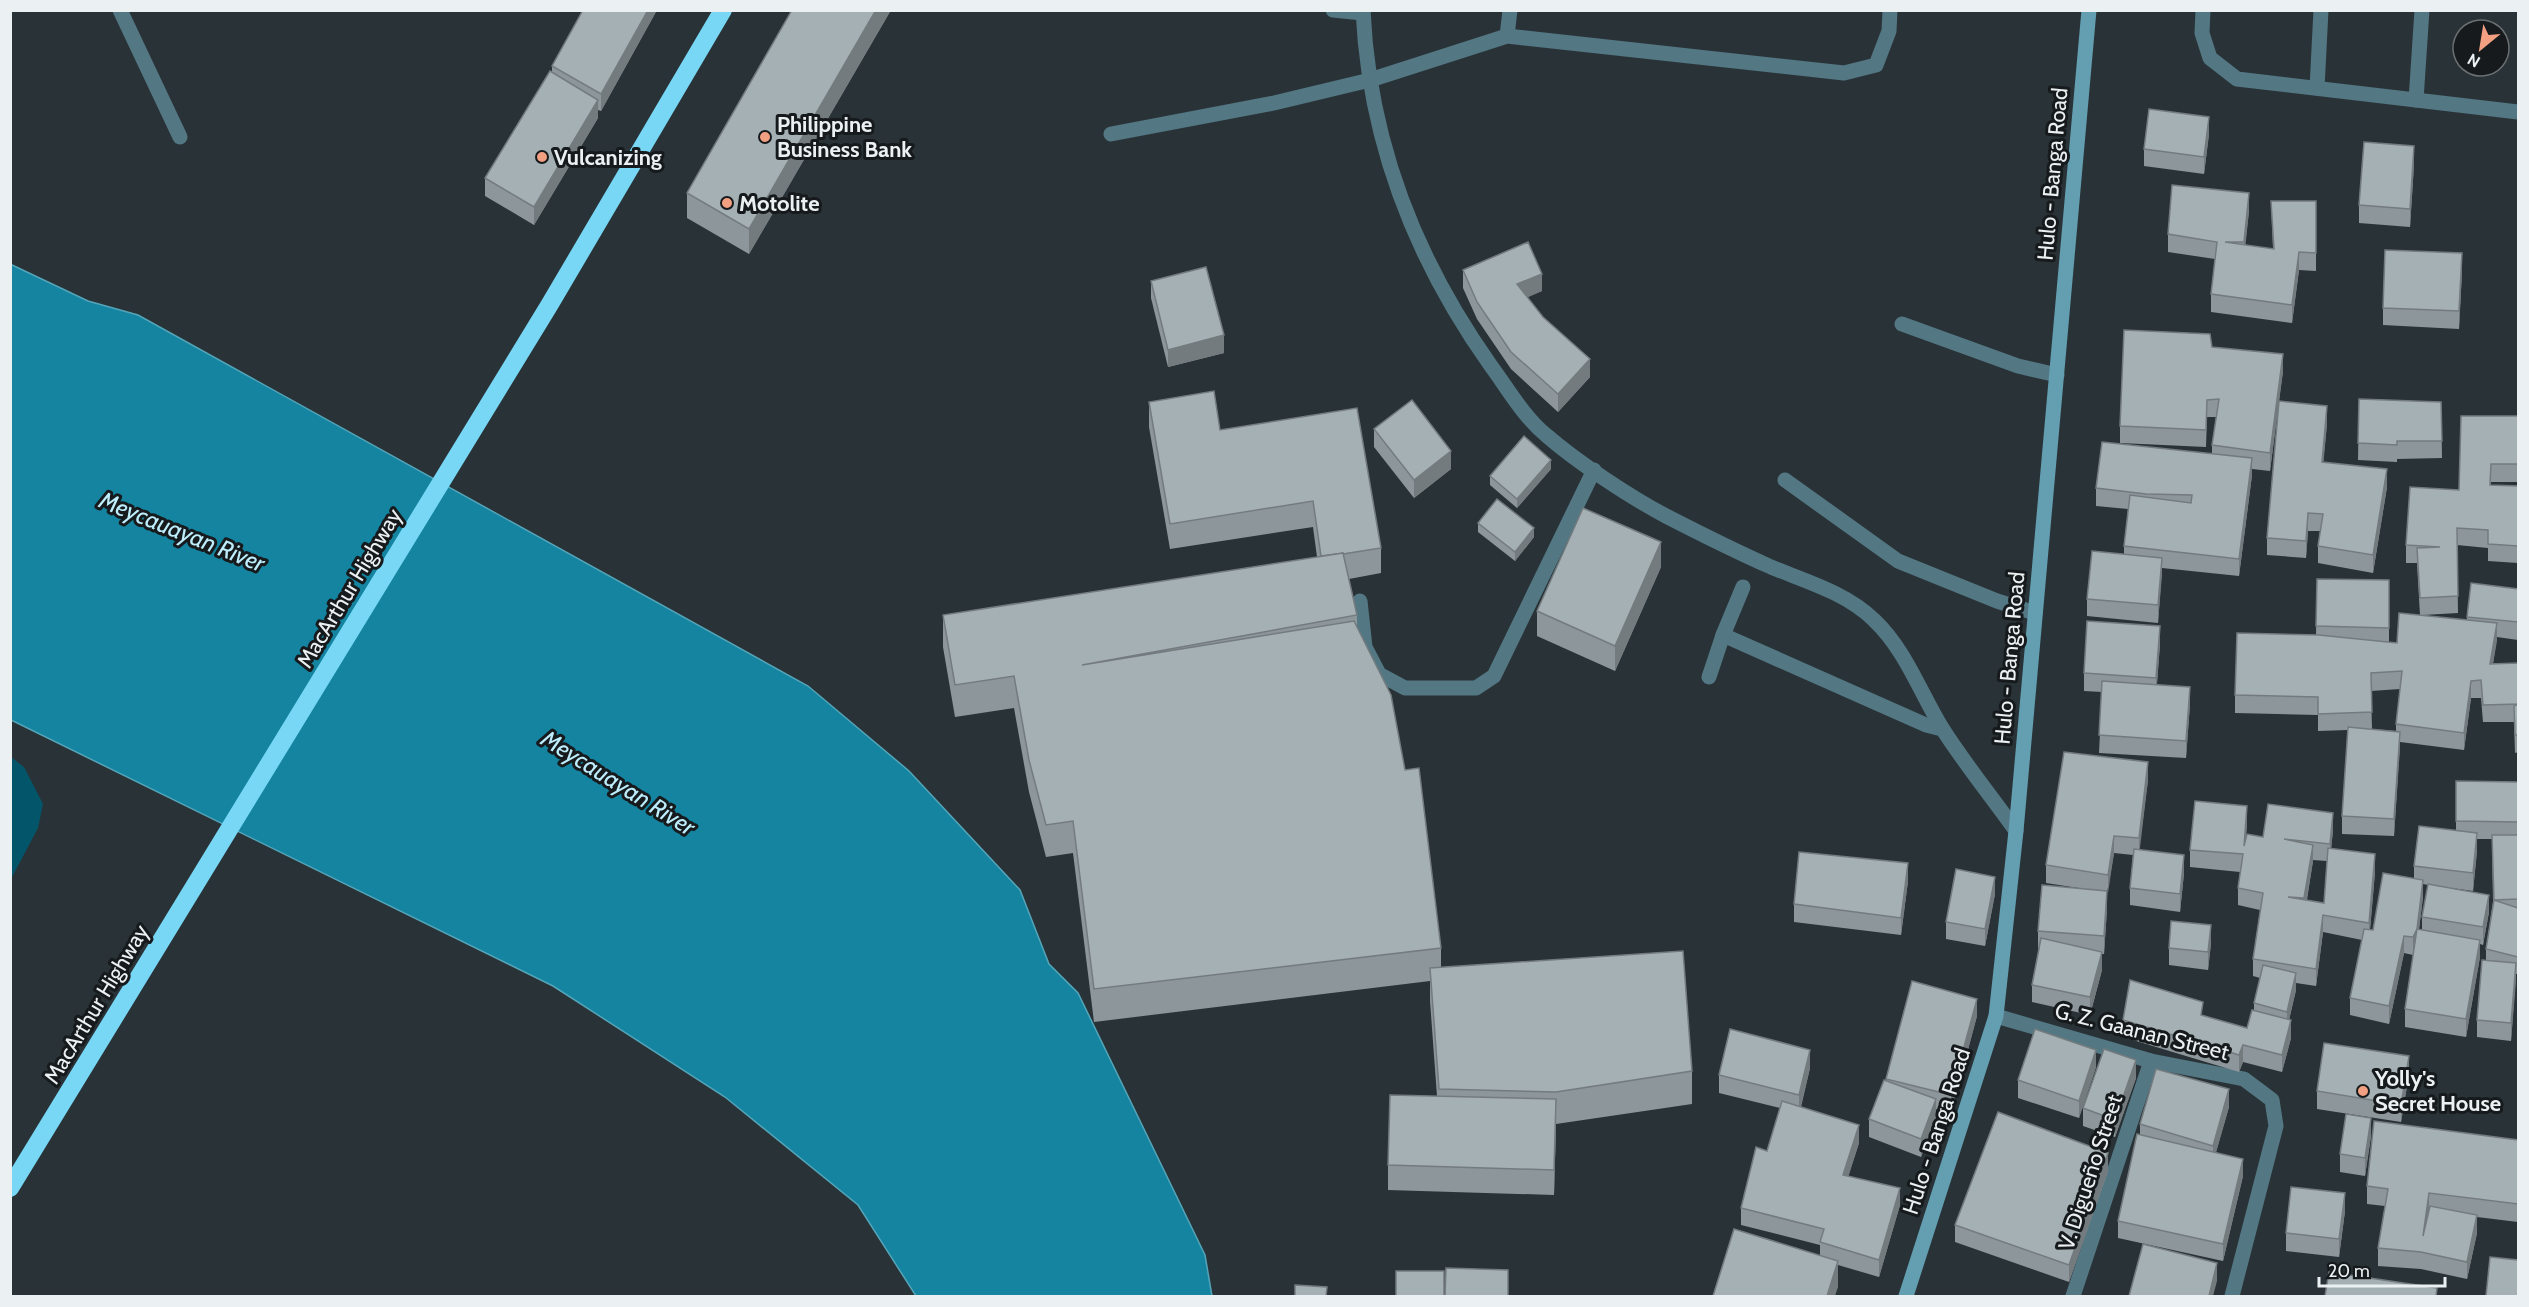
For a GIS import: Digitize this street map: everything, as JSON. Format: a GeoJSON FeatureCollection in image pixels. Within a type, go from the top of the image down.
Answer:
{"type":"FeatureCollection","features":[{"type":"Feature","properties":{"kind":"highway","name":"MacArthur Highway"},"geometry":{"type":"LineString","coordinates":[[10,1188],[550,304],[723,10]]}},
{"type":"Feature","properties":{"kind":"main road","name":"Hulo - Banga Road"},"geometry":{"type":"LineString","coordinates":[[1906,1296],[1996,1016],[2016,831],[2089,10]]}},
{"type":"Feature","properties":{"kind":"street"},"geometry":{"type":"LineString","coordinates":[[120,10],[180,137]]}},
{"type":"Feature","properties":{"kind":"street"},"geometry":{"type":"LineString","coordinates":[[1333,10],[1363,12],[1370,80],[1378,127],[1399,194],[1422,250],[1447,298],[1508,390],[1545,435],[1655,510],[1720,544],[1844,599],[1873,618],[1894,643],[1942,729],[2016,831]]}},
{"type":"Feature","properties":{"kind":"street"},"geometry":{"type":"LineString","coordinates":[[1507,36],[1510,10]]}},
{"type":"Feature","properties":{"kind":"street"},"geometry":{"type":"LineString","coordinates":[[1111,134],[1274,103],[1370,80],[1507,36],[1844,74],[1876,65],[1890,31],[1890,10]]}},
{"type":"Feature","properties":{"kind":"street"},"geometry":{"type":"LineString","coordinates":[[2203,10],[2202,33],[2210,58],[2237,79],[2518,112]]}},
{"type":"Feature","properties":{"kind":"street"},"geometry":{"type":"LineString","coordinates":[[2317,88],[2321,10]]}},
{"type":"Feature","properties":{"kind":"street"},"geometry":{"type":"LineString","coordinates":[[2416,100],[2422,10]]}},
{"type":"Feature","properties":{"kind":"street"},"geometry":{"type":"LineString","coordinates":[[1902,324],[2018,366],[2057,375]]}},
{"type":"Feature","properties":{"kind":"street"},"geometry":{"type":"LineString","coordinates":[[1360,601],[1365,647],[1379,674],[1405,688],[1476,688],[1494,676],[1594,470]]}},
{"type":"Feature","properties":{"kind":"street"},"geometry":{"type":"LineString","coordinates":[[1785,480],[1898,561],[1997,601],[2035,613]]}},
{"type":"Feature","properties":{"kind":"street"},"geometry":{"type":"LineString","coordinates":[[1709,677],[1743,587]]}},
{"type":"Feature","properties":{"kind":"street"},"geometry":{"type":"LineString","coordinates":[[1723,635],[1926,725],[1942,729]]}},
{"type":"Feature","properties":{"kind":"street","name":"G. Z. Gaanan Street"},"geometry":{"type":"LineString","coordinates":[[1996,1016],[2151,1061],[2244,1079],[2272,1100],[2276,1126],[2232,1296]]}},
{"type":"Feature","properties":{"kind":"street","name":"V. Digueño Street"},"geometry":{"type":"LineString","coordinates":[[2073,1296],[2151,1061]]}},
{"type":"Feature","properties":{"kind":"shaded area"},"geometry":{"type":"Polygon","coordinates":[[[11,757],[24,767],[43,804],[38,828],[11,879],[11,757]]]}},
{"type":"Feature","properties":{"kind":"water","name":"Meycauayan River"},"geometry":{"type":"Polygon","coordinates":[[[10,264],[88,301],[138,315],[808,686],[909,771],[1020,890],[1049,964],[1078,993],[1205,1255],[1212,1296],[916,1296],[858,1205],[725,1097],[553,986],[11,720],[10,264]]]}},
{"type":"Feature","properties":{"kind":"building"},"geometry":{"type":"Polygon","coordinates":[[[583,10],[648,10],[601,94],[552,66],[583,10]]]}},
{"type":"Feature","properties":{"kind":"building"},"geometry":{"type":"Polygon","coordinates":[[[792,10],[876,10],[749,229],[687,193],[792,10]]]}},
{"type":"Feature","properties":{"kind":"building","name":"Vulcanizing"},"geometry":{"type":"Polygon","coordinates":[[[550,71],[598,100],[534,207],[485,178],[550,71]]]}},
{"type":"Feature","properties":{"kind":"building"},"geometry":{"type":"Polygon","coordinates":[[[2149,109],[2209,117],[2204,157],[2144,149],[2149,109]]]}},
{"type":"Feature","properties":{"kind":"building"},"geometry":{"type":"Polygon","coordinates":[[[2364,142],[2414,146],[2410,209],[2359,205],[2364,142]]]}},
{"type":"Feature","properties":{"kind":"building"},"geometry":{"type":"Polygon","coordinates":[[[2172,185],[2249,193],[2244,242],[2225,242],[2274,249],[2271,201],[2316,201],[2316,253],[2299,252],[2292,305],[2211,294],[2217,242],[2168,234],[2172,185]]]}},
{"type":"Feature","properties":{"kind":"building"},"geometry":{"type":"Polygon","coordinates":[[[1528,242],[1542,274],[1517,284],[1543,317],[1590,359],[1558,394],[1511,352],[1477,302],[1463,270],[1528,242]]]}},
{"type":"Feature","properties":{"kind":"building"},"geometry":{"type":"Polygon","coordinates":[[[2385,250],[2462,253],[2459,311],[2383,308],[2385,250]]]}},
{"type":"Feature","properties":{"kind":"building"},"geometry":{"type":"Polygon","coordinates":[[[1206,267],[1224,335],[1168,350],[1151,281],[1206,267]]]}},
{"type":"Feature","properties":{"kind":"building"},"geometry":{"type":"Polygon","coordinates":[[[2124,330],[2210,334],[2212,347],[2283,354],[2270,453],[2212,445],[2219,399],[2207,400],[2206,430],[2120,426],[2124,330]]]}},
{"type":"Feature","properties":{"kind":"building"},"geometry":{"type":"Polygon","coordinates":[[[1214,391],[1220,430],[1357,408],[1381,548],[1321,556],[1313,501],[1170,524],[1149,402],[1214,391]]]}},
{"type":"Feature","properties":{"kind":"building"},"geometry":{"type":"Polygon","coordinates":[[[2359,399],[2441,402],[2442,441],[2397,441],[2397,445],[2358,443],[2359,399]]]}},
{"type":"Feature","properties":{"kind":"building"},"geometry":{"type":"Polygon","coordinates":[[[1412,400],[1451,451],[1414,480],[1374,429],[1412,400]]]}},
{"type":"Feature","properties":{"kind":"building"},"geometry":{"type":"Polygon","coordinates":[[[2279,401],[2327,406],[2322,462],[2387,469],[2373,555],[2318,546],[2323,514],[2308,513],[2306,541],[2267,538],[2279,401]]]}},
{"type":"Feature","properties":{"kind":"building"},"geometry":{"type":"Polygon","coordinates":[[[2461,416],[2518,416],[2518,464],[2491,464],[2490,485],[2518,486],[2518,546],[2488,544],[2488,530],[2457,528],[2458,596],[2420,598],[2417,548],[2440,547],[2406,545],[2410,487],[2459,490],[2461,416]]]}},
{"type":"Feature","properties":{"kind":"building"},"geometry":{"type":"Polygon","coordinates":[[[1524,436],[1551,460],[1517,499],[1490,476],[1524,436]]]}},
{"type":"Feature","properties":{"kind":"building"},"geometry":{"type":"Polygon","coordinates":[[[2102,442],[2252,458],[2239,559],[2124,546],[2130,495],[2191,503],[2192,495],[2146,494],[2096,488],[2102,442]]]}},
{"type":"Feature","properties":{"kind":"building"},"geometry":{"type":"Polygon","coordinates":[[[1497,499],[1534,528],[1515,552],[1478,523],[1497,499]]]}},
{"type":"Feature","properties":{"kind":"building"},"geometry":{"type":"Polygon","coordinates":[[[1583,508],[1661,542],[1615,646],[1537,611],[1583,508]]]}},
{"type":"Feature","properties":{"kind":"building"},"geometry":{"type":"Polygon","coordinates":[[[2092,551],[2162,558],[2158,605],[2087,599],[2092,551]]]}},
{"type":"Feature","properties":{"kind":"building"},"geometry":{"type":"Polygon","coordinates":[[[1343,553],[1357,615],[1082,665],[1354,621],[1391,695],[1405,770],[1419,768],[1441,948],[1094,989],[1073,821],[1046,825],[1029,760],[1014,676],[955,685],[943,615],[1343,553]]]}},
{"type":"Feature","properties":{"kind":"building"},"geometry":{"type":"Polygon","coordinates":[[[2317,579],[2389,580],[2389,628],[2316,626],[2317,579]]]}},
{"type":"Feature","properties":{"kind":"building"},"geometry":{"type":"Polygon","coordinates":[[[2471,583],[2518,589],[2518,622],[2467,617],[2471,583]]]}},
{"type":"Feature","properties":{"kind":"building"},"geometry":{"type":"Polygon","coordinates":[[[2399,613],[2497,623],[2490,664],[2518,663],[2518,704],[2483,705],[2481,680],[2471,681],[2464,733],[2396,724],[2402,671],[2371,673],[2372,712],[2318,714],[2318,697],[2235,695],[2237,633],[2319,635],[2397,643],[2399,613]]]}},
{"type":"Feature","properties":{"kind":"building"},"geometry":{"type":"Polygon","coordinates":[[[2087,621],[2160,626],[2156,678],[2084,673],[2087,621]]]}},
{"type":"Feature","properties":{"kind":"building"},"geometry":{"type":"Polygon","coordinates":[[[2102,681],[2190,687],[2186,741],[2099,735],[2102,681]]]}},
{"type":"Feature","properties":{"kind":"building"},"geometry":{"type":"Polygon","coordinates":[[[2518,704],[2518,735],[2515,735],[2514,706],[2518,704]]]}},
{"type":"Feature","properties":{"kind":"building"},"geometry":{"type":"Polygon","coordinates":[[[2348,727],[2400,732],[2394,819],[2342,816],[2348,727]]]}},
{"type":"Feature","properties":{"kind":"building"},"geometry":{"type":"Polygon","coordinates":[[[2064,752],[2148,762],[2139,838],[2114,836],[2108,875],[2046,865],[2064,752]]]}},
{"type":"Feature","properties":{"kind":"building"},"geometry":{"type":"Polygon","coordinates":[[[2456,781],[2518,782],[2518,822],[2456,821],[2456,781]]]}},
{"type":"Feature","properties":{"kind":"building"},"geometry":{"type":"Polygon","coordinates":[[[2195,801],[2247,806],[2244,846],[2247,834],[2263,837],[2268,804],[2333,813],[2330,844],[2284,839],[2313,845],[2304,898],[2288,897],[2324,903],[2328,848],[2375,854],[2369,923],[2323,915],[2316,969],[2253,959],[2263,893],[2238,888],[2243,854],[2190,850],[2195,801]]]}},
{"type":"Feature","properties":{"kind":"building"},"geometry":{"type":"Polygon","coordinates":[[[2419,826],[2477,833],[2473,873],[2414,866],[2419,826]]]}},
{"type":"Feature","properties":{"kind":"building"},"geometry":{"type":"Polygon","coordinates":[[[2492,835],[2518,835],[2518,899],[2494,900],[2492,835]]]}},
{"type":"Feature","properties":{"kind":"building"},"geometry":{"type":"Polygon","coordinates":[[[2134,849],[2184,855],[2180,894],[2130,888],[2134,849]]]}},
{"type":"Feature","properties":{"kind":"building"},"geometry":{"type":"Polygon","coordinates":[[[1799,852],[1908,863],[1901,918],[1794,904],[1799,852]]]}},
{"type":"Feature","properties":{"kind":"building"},"geometry":{"type":"Polygon","coordinates":[[[1956,869],[1995,877],[1985,929],[1946,922],[1956,869]]]}},
{"type":"Feature","properties":{"kind":"building"},"geometry":{"type":"Polygon","coordinates":[[[2383,873],[2423,880],[2417,929],[2413,937],[2404,936],[2389,1006],[2350,998],[2364,929],[2373,930],[2383,873]]]}},
{"type":"Feature","properties":{"kind":"building"},"geometry":{"type":"Polygon","coordinates":[[[2428,884],[2489,895],[2483,927],[2422,917],[2428,884]]]}},
{"type":"Feature","properties":{"kind":"building"},"geometry":{"type":"Polygon","coordinates":[[[2042,885],[2107,891],[2104,936],[2038,931],[2042,885]]]}},
{"type":"Feature","properties":{"kind":"building"},"geometry":{"type":"Polygon","coordinates":[[[2494,900],[2518,908],[2518,957],[2486,949],[2494,900]]]}},
{"type":"Feature","properties":{"kind":"building"},"geometry":{"type":"Polygon","coordinates":[[[2171,921],[2211,925],[2208,952],[2169,948],[2171,921]]]}},
{"type":"Feature","properties":{"kind":"building"},"geometry":{"type":"Polygon","coordinates":[[[2417,929],[2480,940],[2466,1019],[2405,1009],[2417,929]]]}},
{"type":"Feature","properties":{"kind":"building"},"geometry":{"type":"Polygon","coordinates":[[[2041,938],[2102,952],[2090,997],[2032,985],[2041,938]]]}},
{"type":"Feature","properties":{"kind":"building"},"geometry":{"type":"Polygon","coordinates":[[[1683,951],[1692,1071],[1556,1092],[1439,1089],[1430,968],[1683,951]]]}},
{"type":"Feature","properties":{"kind":"building"},"geometry":{"type":"Polygon","coordinates":[[[2482,960],[2516,963],[2511,1023],[2477,1020],[2482,960]]]}},
{"type":"Feature","properties":{"kind":"building"},"geometry":{"type":"Polygon","coordinates":[[[2263,965],[2296,973],[2287,1012],[2254,1003],[2263,965]]]}},
{"type":"Feature","properties":{"kind":"building"},"geometry":{"type":"Polygon","coordinates":[[[2130,980],[2203,1002],[2201,1015],[2247,1028],[2252,1010],[2291,1020],[2282,1055],[2243,1045],[2239,1055],[2123,1020],[2130,980]]]}},
{"type":"Feature","properties":{"kind":"building"},"geometry":{"type":"Polygon","coordinates":[[[1912,981],[1977,999],[1951,1095],[1886,1079],[1912,981]]]}},
{"type":"Feature","properties":{"kind":"building"},"geometry":{"type":"Polygon","coordinates":[[[1730,1029],[1810,1050],[1799,1095],[1719,1075],[1730,1029]]]}},
{"type":"Feature","properties":{"kind":"building"},"geometry":{"type":"Polygon","coordinates":[[[2035,1029],[2096,1050],[2079,1101],[2018,1080],[2035,1029]]]}},
{"type":"Feature","properties":{"kind":"building","name":"Yolly's Secret House"},"geometry":{"type":"Polygon","coordinates":[[[2324,1043],[2409,1056],[2401,1105],[2317,1091],[2324,1043]]]}},
{"type":"Feature","properties":{"kind":"building"},"geometry":{"type":"Polygon","coordinates":[[[2104,1049],[2136,1060],[2115,1120],[2083,1108],[2104,1049]]]}},
{"type":"Feature","properties":{"kind":"building"},"geometry":{"type":"Polygon","coordinates":[[[2156,1069],[2229,1089],[2213,1146],[2140,1124],[2156,1069]]]}},
{"type":"Feature","properties":{"kind":"building"},"geometry":{"type":"Polygon","coordinates":[[[1884,1080],[1936,1099],[1921,1139],[1869,1119],[1884,1080]]]}},
{"type":"Feature","properties":{"kind":"building"},"geometry":{"type":"Polygon","coordinates":[[[1390,1095],[1556,1099],[1554,1170],[1388,1165],[1390,1095]]]}},
{"type":"Feature","properties":{"kind":"building"},"geometry":{"type":"Polygon","coordinates":[[[1782,1101],[1859,1125],[1843,1175],[1900,1188],[1879,1260],[1820,1242],[1824,1229],[1741,1208],[1756,1147],[1767,1151],[1782,1101]]]}},
{"type":"Feature","properties":{"kind":"building"},"geometry":{"type":"Polygon","coordinates":[[[1998,1112],[2108,1153],[2069,1265],[1955,1225],[1998,1112]]]}},
{"type":"Feature","properties":{"kind":"building"},"geometry":{"type":"Polygon","coordinates":[[[2346,1114],[2371,1118],[2365,1158],[2340,1154],[2346,1114]]]}},
{"type":"Feature","properties":{"kind":"building"},"geometry":{"type":"Polygon","coordinates":[[[2374,1121],[2518,1140],[2518,1204],[2429,1193],[2423,1236],[2430,1206],[2477,1215],[2467,1262],[2421,1252],[2378,1248],[2388,1189],[2367,1186],[2374,1121]]]}},
{"type":"Feature","properties":{"kind":"building"},"geometry":{"type":"Polygon","coordinates":[[[2137,1134],[2243,1159],[2223,1244],[2118,1221],[2137,1134]]]}},
{"type":"Feature","properties":{"kind":"building"},"geometry":{"type":"Polygon","coordinates":[[[2291,1187],[2345,1193],[2339,1239],[2286,1233],[2291,1187]]]}},
{"type":"Feature","properties":{"kind":"building"},"geometry":{"type":"Polygon","coordinates":[[[1734,1229],[1838,1261],[1827,1296],[1713,1296],[1734,1229]]]}},
{"type":"Feature","properties":{"kind":"building"},"geometry":{"type":"Polygon","coordinates":[[[2143,1244],[2217,1263],[2209,1296],[2129,1296],[2143,1244]]]}},
{"type":"Feature","properties":{"kind":"building"},"geometry":{"type":"Polygon","coordinates":[[[2490,1257],[2518,1260],[2518,1296],[2486,1296],[2490,1257]]]}},
{"type":"Feature","properties":{"kind":"building"},"geometry":{"type":"Polygon","coordinates":[[[1446,1268],[1508,1270],[1508,1296],[1445,1296],[1446,1268]]]}},
{"type":"Feature","properties":{"kind":"building"},"geometry":{"type":"Polygon","coordinates":[[[1396,1271],[1444,1271],[1444,1296],[1396,1296],[1396,1271]]]}},
{"type":"Feature","properties":{"kind":"building"},"geometry":{"type":"Polygon","coordinates":[[[2329,1272],[2437,1288],[2436,1296],[2325,1296],[2329,1272]]]}},
{"type":"Feature","properties":{"kind":"building"},"geometry":{"type":"Polygon","coordinates":[[[1295,1285],[1327,1287],[1326,1296],[1295,1296],[1295,1285]]]}},
{"type":"Feature","properties":{"kind":"place","name":"Philippine Business Bank"},"geometry":{"type":"Point","coordinates":[765,137]}},
{"type":"Feature","properties":{"kind":"place","name":"Vulcanizing"},"geometry":{"type":"Point","coordinates":[542,157]}},
{"type":"Feature","properties":{"kind":"place","name":"Motolite"},"geometry":{"type":"Point","coordinates":[727,203]}},
{"type":"Feature","properties":{"kind":"place","name":"Yolly's Secret House"},"geometry":{"type":"Point","coordinates":[2363,1091]}}]}
